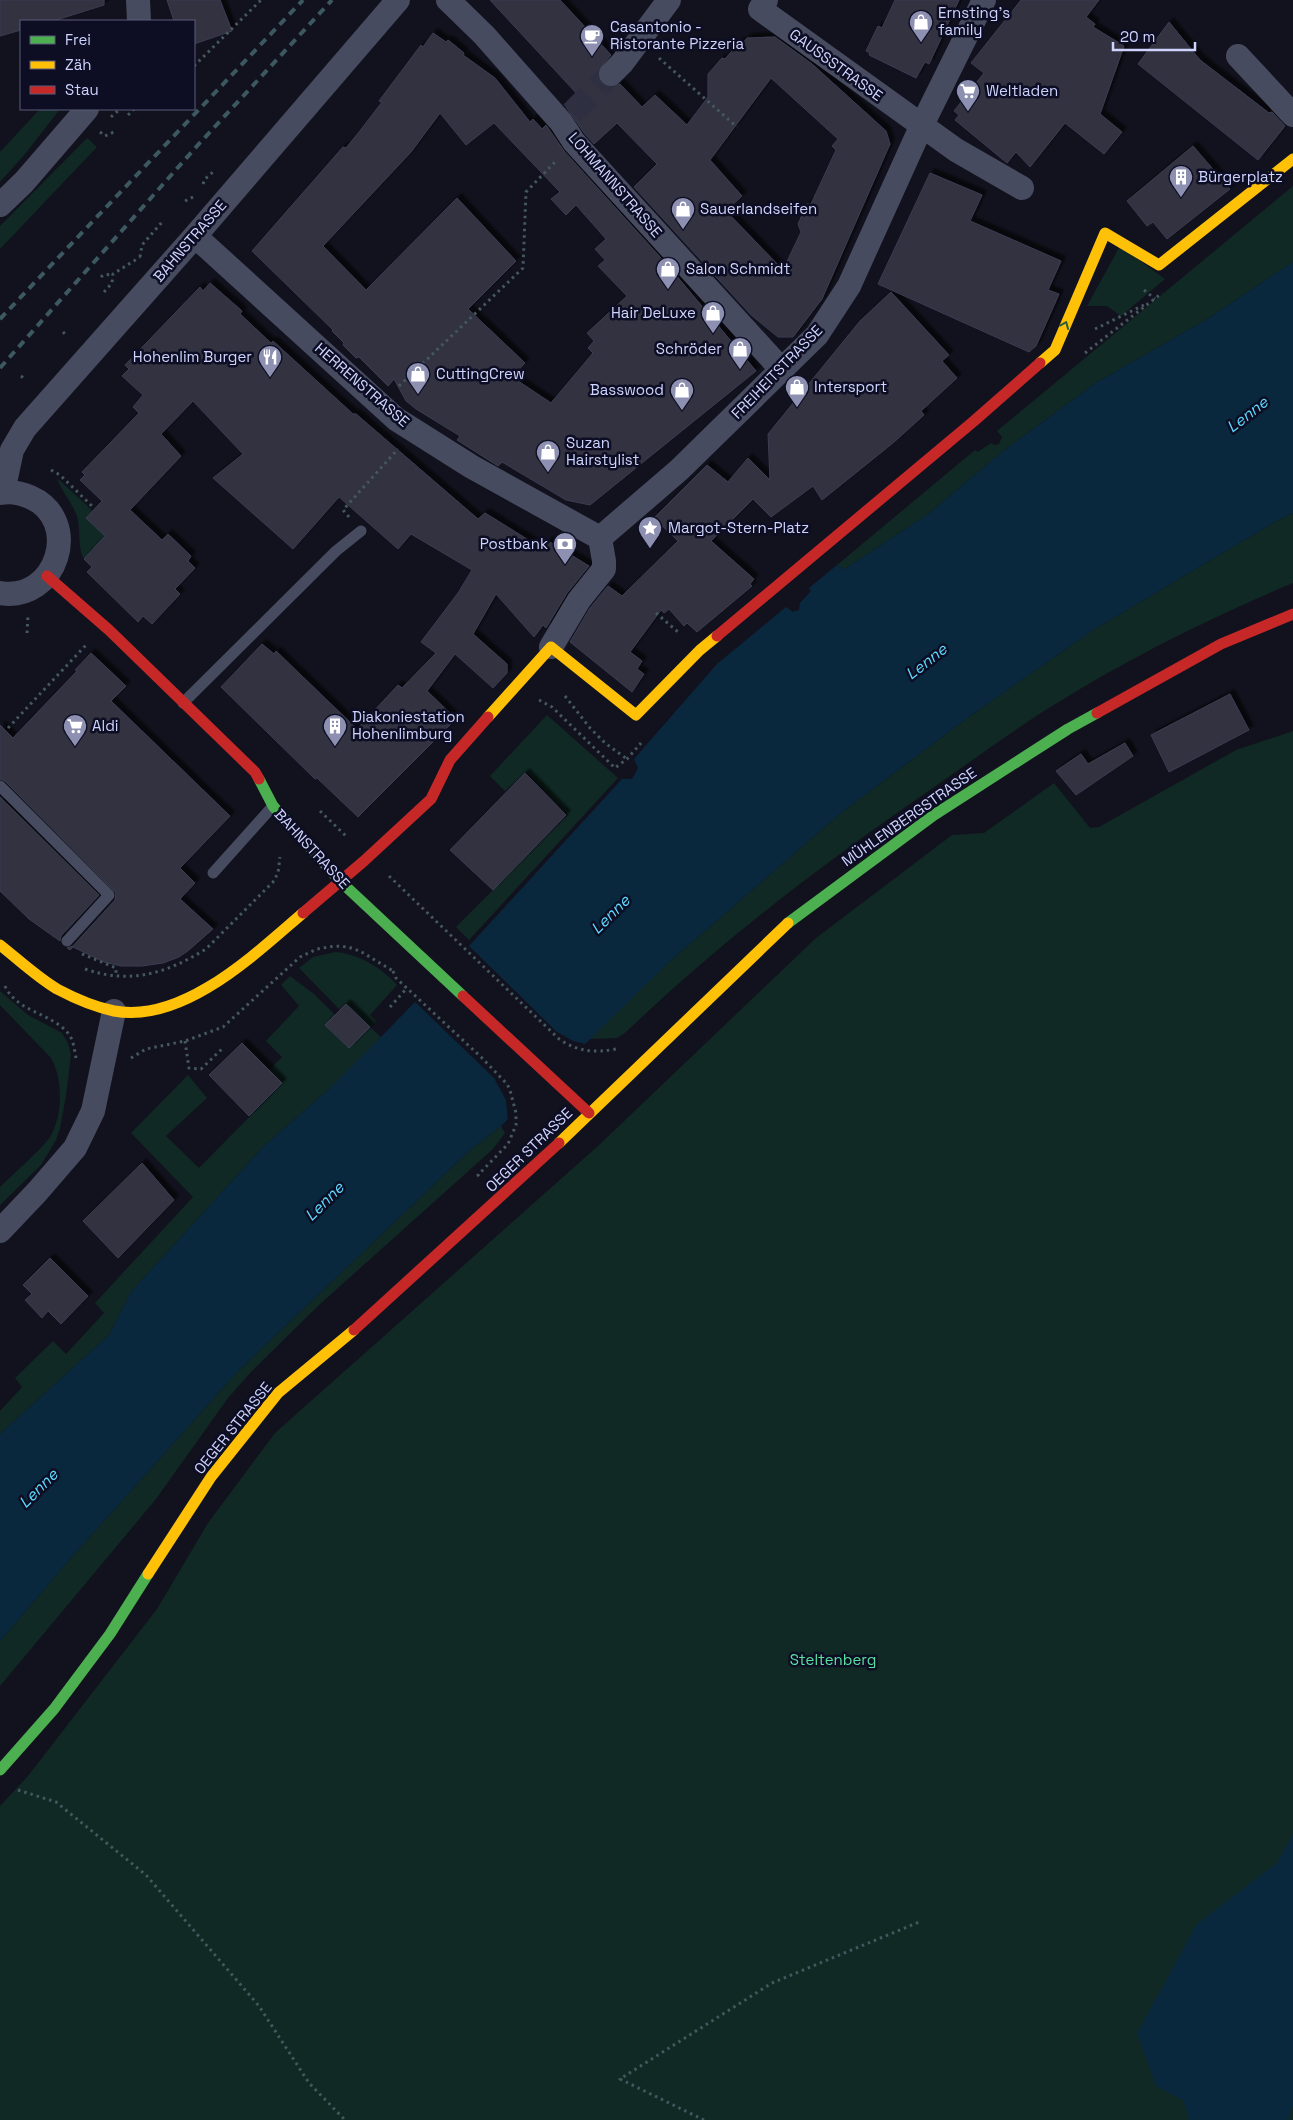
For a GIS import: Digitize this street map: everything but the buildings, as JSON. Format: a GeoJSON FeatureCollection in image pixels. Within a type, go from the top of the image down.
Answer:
{"type":"FeatureCollection","features":[{"type":"Feature","properties":{"kind":"street"},"geometry":{"type":"LineString","coordinates":[[138,0],[139,20]]}},
{"type":"Feature","properties":{"kind":"street","name":"BAHNSTRASSE"},"geometry":{"type":"LineString","coordinates":[[398,0],[195,236],[24,428],[12,450],[2,493],[21,494],[36,500],[49,512],[57,527],[59,544],[56,561],[47,576],[109,630],[255,772],[273,806],[340,881],[589,1113]]}},
{"type":"Feature","properties":{"kind":"street","name":"LOHMANNSTRASSE"},"geometry":{"type":"LineString","coordinates":[[448,0],[567,118],[574,142],[782,370]]}},
{"type":"Feature","properties":{"kind":"street"},"geometry":{"type":"LineString","coordinates":[[611,74],[668,0]]}},
{"type":"Feature","properties":{"kind":"street","name":"GAUSSSTRASSE"},"geometry":{"type":"LineString","coordinates":[[766,0],[760,10],[921,127]]}},
{"type":"Feature","properties":{"kind":"street","name":"FREIHEITSTRASSE"},"geometry":{"type":"LineString","coordinates":[[600,538],[679,470],[817,334],[849,286],[921,127],[984,0]]}},
{"type":"Feature","properties":{"kind":"street"},"geometry":{"type":"LineString","coordinates":[[1238,56],[1293,115]]}},
{"type":"Feature","properties":{"kind":"street"},"geometry":{"type":"LineString","coordinates":[[0,206],[24,182],[85,110]]}},
{"type":"Feature","properties":{"kind":"street"},"geometry":{"type":"LineString","coordinates":[[921,127],[956,150],[1022,188]]}},
{"type":"Feature","properties":{"kind":"street"},"geometry":{"type":"LineString","coordinates":[[544,655],[636,715],[700,650],[974,421],[1055,350],[1105,233],[1158,265],[1293,159]]}},
{"type":"Feature","properties":{"kind":"street","name":"HERRENSTRASSE"},"geometry":{"type":"LineString","coordinates":[[195,236],[396,419],[472,467],[600,538]]}},
{"type":"Feature","properties":{"kind":"street"},"geometry":{"type":"LineString","coordinates":[[0,945],[42,979],[58,989],[78,999],[114,1012],[143,1012],[180,1002],[209,987],[242,965],[369,857],[431,799],[450,760],[544,655],[579,600],[604,569],[600,538]]}},
{"type":"Feature","properties":{"kind":"street"},"geometry":{"type":"LineString","coordinates":[[0,593],[22,592],[36,586],[47,576]]}},
{"type":"Feature","properties":{"kind":"street","name":"MÜHLENBERGSTRASSE"},"geometry":{"type":"LineString","coordinates":[[589,1113],[671,1037],[794,917],[934,815],[1085,720],[1220,644],[1293,614]]}},
{"type":"Feature","properties":{"kind":"street"},"geometry":{"type":"LineString","coordinates":[[0,1231],[76,1148],[93,1111],[114,1012]]}},
{"type":"Feature","properties":{"kind":"street","name":"OEGER STRASSE"},"geometry":{"type":"LineString","coordinates":[[0,1770],[54,1709],[110,1634],[211,1477],[278,1393],[375,1311],[499,1199],[589,1113]]}},
{"type":"Feature","properties":{"kind":"lane"},"geometry":{"type":"LineString","coordinates":[[183,703],[336,552],[361,531]]}},
{"type":"Feature","properties":{"kind":"lane"},"geometry":{"type":"LineString","coordinates":[[0,786],[109,895],[67,941]]}},
{"type":"Feature","properties":{"kind":"lane"},"geometry":{"type":"LineString","coordinates":[[213,873],[273,806]]}},
{"type":"Feature","properties":{"kind":"path"},"geometry":{"type":"LineString","coordinates":[[195,65],[261,0]]}},
{"type":"Feature","properties":{"kind":"path"},"geometry":{"type":"LineString","coordinates":[[638,40],[737,127]]}},
{"type":"Feature","properties":{"kind":"path"},"geometry":{"type":"LineString","coordinates":[[128,114],[133,110]]}},
{"type":"Feature","properties":{"kind":"path"},"geometry":{"type":"LineString","coordinates":[[380,404],[523,268],[526,192],[574,142]]}},
{"type":"Feature","properties":{"kind":"path"},"geometry":{"type":"LineString","coordinates":[[101,277],[103,274],[113,274],[140,257],[142,245],[163,221]]}},
{"type":"Feature","properties":{"kind":"path"},"geometry":{"type":"LineString","coordinates":[[104,292],[112,283],[113,274]]}},
{"type":"Feature","properties":{"kind":"path"},"geometry":{"type":"LineString","coordinates":[[1055,350],[1155,299]]}},
{"type":"Feature","properties":{"kind":"path"},"geometry":{"type":"LineString","coordinates":[[63,332],[66,335]]}},
{"type":"Feature","properties":{"kind":"path"},"geometry":{"type":"LineString","coordinates":[[21,376],[26,380]]}},
{"type":"Feature","properties":{"kind":"path"},"geometry":{"type":"LineString","coordinates":[[361,531],[343,510],[414,430]]}},
{"type":"Feature","properties":{"kind":"path"},"geometry":{"type":"LineString","coordinates":[[51,470],[60,475],[92,506]]}},
{"type":"Feature","properties":{"kind":"path"},"geometry":{"type":"LineString","coordinates":[[8,728],[91,640]]}},
{"type":"Feature","properties":{"kind":"path"},"geometry":{"type":"LineString","coordinates":[[544,655],[590,728],[627,759]]}},
{"type":"Feature","properties":{"kind":"path"},"geometry":{"type":"LineString","coordinates":[[320,812],[553,1034],[567,1045],[582,1051],[600,1052],[617,1048]]}},
{"type":"Feature","properties":{"kind":"path"},"geometry":{"type":"LineString","coordinates":[[79,967],[116,976],[155,974],[176,966],[206,949],[273,882],[278,872],[279,852]]}},
{"type":"Feature","properties":{"kind":"path"},"geometry":{"type":"LineString","coordinates":[[77,951],[96,961],[116,968],[116,976]]}},
{"type":"Feature","properties":{"kind":"path"},"geometry":{"type":"LineString","coordinates":[[393,971],[396,978],[507,1084],[516,1113],[516,1125],[508,1144]]}},
{"type":"Feature","properties":{"kind":"path"},"geometry":{"type":"LineString","coordinates":[[390,1007],[407,988]]}},
{"type":"Feature","properties":{"kind":"path"},"geometry":{"type":"LineString","coordinates":[[185,1041],[189,1068],[201,1069],[224,1047]]}},
{"type":"Feature","properties":{"kind":"path"},"geometry":{"type":"LineString","coordinates":[[9,1787],[56,1802],[146,1875],[259,2006],[309,2083],[345,2120]]}},
{"type":"Feature","properties":{"kind":"path"},"geometry":{"type":"LineString","coordinates":[[704,2120],[620,2079],[772,1983],[919,1922]]}},
{"type":"Feature","properties":{"kind":"green space"},"geometry":{"type":"Polygon","coordinates":[[[39,110],[59,110],[25,154],[0,182],[0,152],[39,110]]]}},
{"type":"Feature","properties":{"kind":"green space"},"geometry":{"type":"Polygon","coordinates":[[[87,138],[97,147],[0,249],[0,226],[87,138]]]}},
{"type":"Feature","properties":{"kind":"green space"},"geometry":{"type":"Polygon","coordinates":[[[1293,186],[1293,262],[1209,318],[1094,384],[1002,452],[928,514],[845,569],[837,565],[975,450],[978,452],[991,443],[999,444],[1002,437],[997,431],[1293,186]]]}},
{"type":"Feature","properties":{"kind":"green space"},"geometry":{"type":"Polygon","coordinates":[[[1120,246],[1165,279],[1121,316],[1107,306],[1087,306],[1120,246]]]}},
{"type":"Feature","properties":{"kind":"green space"},"geometry":{"type":"Polygon","coordinates":[[[57,478],[93,511],[105,536],[84,559],[77,516],[57,478]]]}},
{"type":"Feature","properties":{"kind":"green space"},"geometry":{"type":"Polygon","coordinates":[[[1293,513],[1293,583],[1229,611],[1166,642],[1104,675],[1044,711],[896,813],[816,872],[700,965],[626,1032],[617,1038],[588,1039],[669,962],[841,813],[966,719],[1093,630],[1293,513]]]}},
{"type":"Feature","properties":{"kind":"green space"},"geometry":{"type":"Polygon","coordinates":[[[547,715],[618,778],[469,940],[456,927],[568,815],[526,772],[505,791],[490,776],[547,715]]]}},
{"type":"Feature","properties":{"kind":"green space","name":"Steltenberg"},"geometry":{"type":"Polygon","coordinates":[[[1293,731],[1293,2120],[0,2120],[0,1806],[28,1776],[157,1609],[208,1523],[275,1433],[598,1146],[816,938],[952,835],[984,833],[1054,783],[1090,828],[1099,827],[1236,750],[1293,731]]]}},
{"type":"Feature","properties":{"kind":"green space"},"geometry":{"type":"Polygon","coordinates":[[[335,952],[344,953],[369,963],[397,985],[370,1015],[376,1021],[370,1027],[381,1037],[330,1088],[264,1146],[131,1292],[109,1335],[0,1434],[0,1411],[22,1387],[15,1378],[53,1341],[66,1354],[104,1313],[95,1303],[193,1197],[131,1133],[188,1075],[207,1098],[166,1136],[199,1168],[282,1084],[269,1070],[282,1057],[266,1041],[299,1006],[281,985],[290,976],[314,994],[335,1015],[325,1025],[349,1048],[369,1027],[340,1010],[299,968],[313,957],[335,952]]]}},
{"type":"Feature","properties":{"kind":"green space"},"geometry":{"type":"Polygon","coordinates":[[[0,991],[28,1015],[62,1033],[68,1043],[71,1055],[66,1096],[56,1140],[41,1165],[0,1205],[0,1187],[50,1137],[57,1119],[60,1098],[58,1076],[51,1058],[0,1005],[0,991]]]}},
{"type":"Feature","properties":{"kind":"green space"},"geometry":{"type":"Polygon","coordinates":[[[501,1126],[505,1133],[493,1149],[319,1305],[251,1372],[228,1398],[156,1499],[0,1686],[0,1641],[70,1559],[238,1371],[470,1150],[501,1126]]]}},
{"type":"Feature","properties":{"kind":"water","name":"Lenne"},"geometry":{"type":"Polygon","coordinates":[[[1293,262],[1293,513],[1093,630],[966,719],[841,813],[669,962],[501,1126],[470,1150],[238,1371],[70,1559],[0,1641],[0,1434],[109,1335],[131,1292],[264,1146],[330,1088],[381,1037],[469,946],[622,779],[632,779],[638,768],[634,759],[717,664],[786,607],[793,612],[799,610],[800,603],[811,591],[809,588],[837,565],[845,569],[928,514],[1002,452],[1094,384],[1209,318],[1293,262]]]}},
{"type":"Feature","properties":{"kind":"water"},"geometry":{"type":"Polygon","coordinates":[[[1293,1834],[1293,2105],[1288,2120],[1189,2120],[1184,2101],[1156,2086],[1137,2033],[1197,1924],[1277,1863],[1293,1834]]]}},
{"type":"Feature","properties":{"kind":"pier"},"geometry":{"type":"Polygon","coordinates":[[[467,944],[557,1032],[573,1041],[586,1044],[508,1123],[506,1100],[494,1078],[413,1000],[467,944]]]}},
{"type":"Feature","properties":{"kind":"tunnel"},"geometry":{"type":"LineString","coordinates":[[572,113],[611,74]]}},
{"type":"Feature","properties":{"kind":"railway"},"geometry":{"type":"LineString","coordinates":[[0,319],[303,0]]}},
{"type":"Feature","properties":{"kind":"railway"},"geometry":{"type":"LineString","coordinates":[[0,368],[197,146],[332,0]]}},
{"type":"Feature","properties":{"kind":"traffic: fast"},"geometry":{"type":"LineString","coordinates":[[788,923],[934,815],[1068,729],[1097,713]]}},
{"type":"Feature","properties":{"kind":"traffic: fast"},"geometry":{"type":"LineString","coordinates":[[259,779],[273,806],[340,881],[463,996]]}},
{"type":"Feature","properties":{"kind":"traffic: fast"},"geometry":{"type":"LineString","coordinates":[[0,1770],[54,1709],[110,1634],[148,1574]]}},
{"type":"Feature","properties":{"kind":"traffic: slow"},"geometry":{"type":"LineString","coordinates":[[1040,363],[1055,350],[1105,233],[1159,265],[1293,159]]}},
{"type":"Feature","properties":{"kind":"traffic: slow"},"geometry":{"type":"LineString","coordinates":[[488,717],[551,647],[636,715],[700,650],[717,636]]}},
{"type":"Feature","properties":{"kind":"traffic: slow"},"geometry":{"type":"LineString","coordinates":[[0,945],[42,979],[70,996],[114,1011],[140,1012],[166,1007],[191,997],[216,982],[263,947],[303,913]]}},
{"type":"Feature","properties":{"kind":"traffic: slow"},"geometry":{"type":"LineString","coordinates":[[559,1143],[788,923]]}},
{"type":"Feature","properties":{"kind":"traffic: slow"},"geometry":{"type":"LineString","coordinates":[[148,1574],[211,1477],[278,1393],[354,1330]]}},
{"type":"Feature","properties":{"kind":"traffic: jam"},"geometry":{"type":"LineString","coordinates":[[717,636],[974,421],[1040,363]]}},
{"type":"Feature","properties":{"kind":"traffic: jam"},"geometry":{"type":"LineString","coordinates":[[47,576],[109,630],[255,772],[259,779]]}},
{"type":"Feature","properties":{"kind":"traffic: jam"},"geometry":{"type":"LineString","coordinates":[[1097,713],[1221,644],[1293,614]]}},
{"type":"Feature","properties":{"kind":"traffic: jam"},"geometry":{"type":"LineString","coordinates":[[303,913],[364,861],[431,799],[450,760],[488,717]]}},
{"type":"Feature","properties":{"kind":"traffic: jam"},"geometry":{"type":"LineString","coordinates":[[463,996],[589,1113]]}},
{"type":"Feature","properties":{"kind":"traffic: jam"},"geometry":{"type":"LineString","coordinates":[[354,1330],[559,1143]]}},
{"type":"Feature","properties":{"kind":"place","name":"Ernsting's family"},"geometry":{"type":"Point","coordinates":[921,43]}},
{"type":"Feature","properties":{"kind":"place","name":"Casantonio - Ristorante Pizzeria"},"geometry":{"type":"Point","coordinates":[592,57]}},
{"type":"Feature","properties":{"kind":"place","name":"Weltladen"},"geometry":{"type":"Point","coordinates":[968,112]}},
{"type":"Feature","properties":{"kind":"place","name":"Bürgerplatz"},"geometry":{"type":"Point","coordinates":[1181,198]}},
{"type":"Feature","properties":{"kind":"place","name":"Sauerlandseifen"},"geometry":{"type":"Point","coordinates":[683,230]}},
{"type":"Feature","properties":{"kind":"place","name":"Salon Schmidt"},"geometry":{"type":"Point","coordinates":[668,290]}},
{"type":"Feature","properties":{"kind":"place","name":"Hair DeLuxe"},"geometry":{"type":"Point","coordinates":[713,334]}},
{"type":"Feature","properties":{"kind":"place","name":"Schröder"},"geometry":{"type":"Point","coordinates":[740,370]}},
{"type":"Feature","properties":{"kind":"place","name":"Hohenlim Burger"},"geometry":{"type":"Point","coordinates":[270,378]}},
{"type":"Feature","properties":{"kind":"place","name":"CuttingCrew"},"geometry":{"type":"Point","coordinates":[418,395]}},
{"type":"Feature","properties":{"kind":"place","name":"Intersport"},"geometry":{"type":"Point","coordinates":[797,408]}},
{"type":"Feature","properties":{"kind":"place","name":"Basswood"},"geometry":{"type":"Point","coordinates":[682,411]}},
{"type":"Feature","properties":{"kind":"place","name":"Suzan Hairstylist"},"geometry":{"type":"Point","coordinates":[548,473]}},
{"type":"Feature","properties":{"kind":"place","name":"Margot-Stern-Platz"},"geometry":{"type":"Point","coordinates":[650,549]}},
{"type":"Feature","properties":{"kind":"place","name":"Postbank"},"geometry":{"type":"Point","coordinates":[565,565]}},
{"type":"Feature","properties":{"kind":"place","name":"Aldi"},"geometry":{"type":"Point","coordinates":[75,747]}},
{"type":"Feature","properties":{"kind":"place","name":"Diakoniestation Hohenlimburg"},"geometry":{"type":"Point","coordinates":[335,747]}}]}
